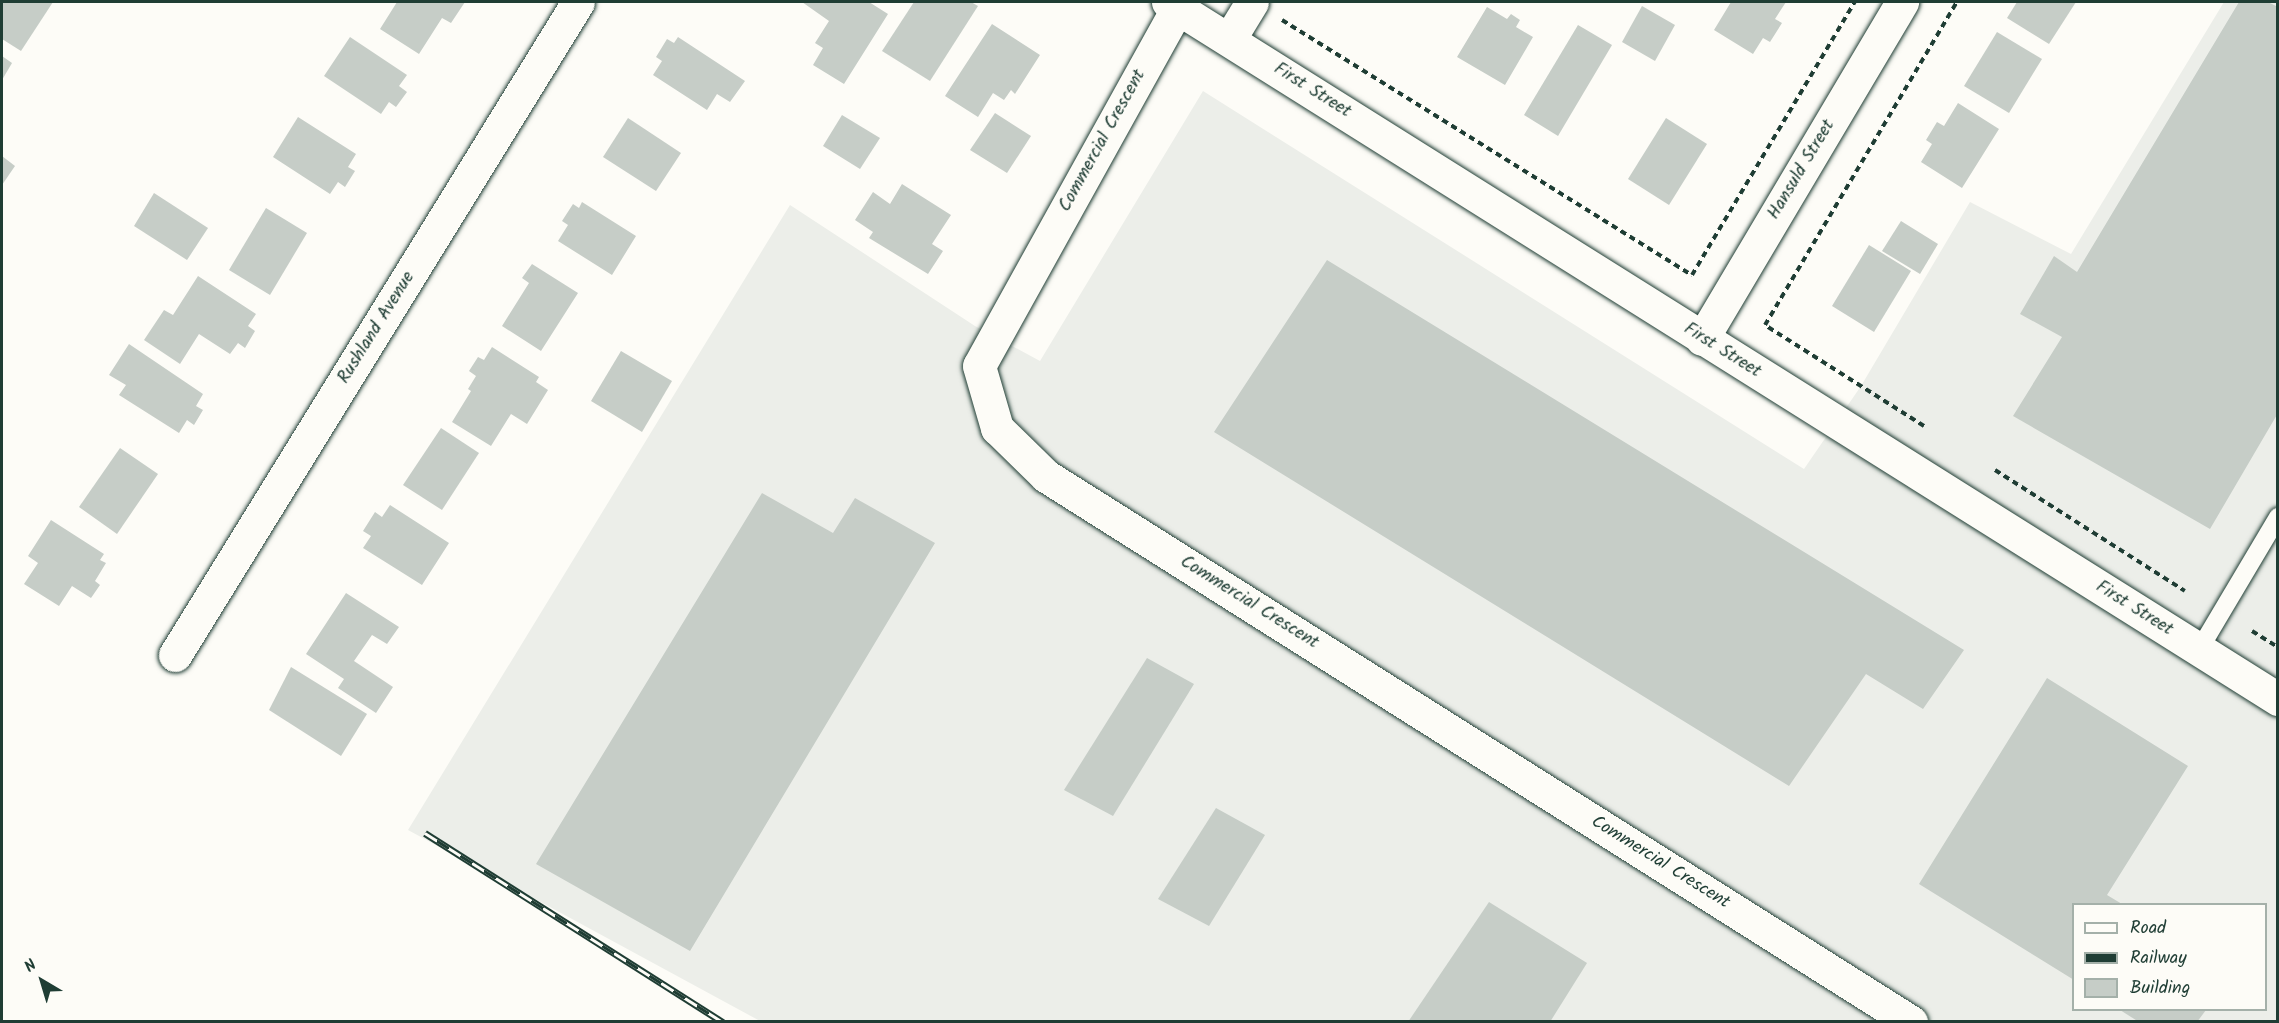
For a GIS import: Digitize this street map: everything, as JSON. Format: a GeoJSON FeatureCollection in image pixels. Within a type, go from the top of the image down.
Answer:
{"type":"FeatureCollection","features":[{"type":"Feature","properties":{"kind":"street","name":"Rushland Avenue"},"geometry":{"type":"LineString","coordinates":[[176,655],[578,2]]}},
{"type":"Feature","properties":{"kind":"street","name":"Hansuld Street"},"geometry":{"type":"LineString","coordinates":[[1702,339],[1902,2]]}},
{"type":"Feature","properties":{"kind":"street","name":"First Street"},"geometry":{"type":"LineString","coordinates":[[1173,4],[2277,699]]}},
{"type":"Feature","properties":{"kind":"street","name":"Commercial Crescent"},"geometry":{"type":"LineString","coordinates":[[1173,4],[979,366],[997,428],[1046,476],[1911,1022]]}},
{"type":"Feature","properties":{"kind":"street"},"geometry":{"type":"LineString","coordinates":[[1230,38],[1264,9]]}},
{"type":"Feature","properties":{"kind":"lane"},"geometry":{"type":"LineString","coordinates":[[2199,650],[2277,517]]}},
{"type":"Feature","properties":{"kind":"path"},"geometry":{"type":"LineString","coordinates":[[1264,9],[1692,275],[1855,2]]}},
{"type":"Feature","properties":{"kind":"path"},"geometry":{"type":"LineString","coordinates":[[1924,426],[1765,325],[1957,2]]}},
{"type":"Feature","properties":{"kind":"path"},"geometry":{"type":"LineString","coordinates":[[1995,470],[2186,591]]}},
{"type":"Feature","properties":{"kind":"path"},"geometry":{"type":"LineString","coordinates":[[2252,631],[2277,646]]}},
{"type":"Feature","properties":{"kind":"shaded area"},"geometry":{"type":"Polygon","coordinates":[[[2224,2],[2277,2],[2277,1021],[760,1021],[408,830],[790,205],[975,326],[1040,361],[1203,91],[1804,469],[1861,386],[1970,202],[2071,254],[2224,2]]]}},
{"type":"Feature","properties":{"kind":"building"},"geometry":{"type":"Polygon","coordinates":[[[2,2],[53,2],[21,51],[2,39],[2,2]]]}},
{"type":"Feature","properties":{"kind":"building"},"geometry":{"type":"Polygon","coordinates":[[[397,2],[465,2],[451,23],[442,18],[419,54],[380,29],[397,2]]]}},
{"type":"Feature","properties":{"kind":"building"},"geometry":{"type":"Polygon","coordinates":[[[802,2],[869,2],[888,14],[844,84],[813,65],[823,48],[815,43],[829,21],[802,2]]]}},
{"type":"Feature","properties":{"kind":"building"},"geometry":{"type":"Polygon","coordinates":[[[914,2],[971,2],[978,6],[930,81],[882,51],[914,2]]]}},
{"type":"Feature","properties":{"kind":"building"},"geometry":{"type":"Polygon","coordinates":[[[1731,2],[1786,2],[1775,19],[1782,23],[1770,42],[1763,38],[1753,54],[1714,30],[1731,2]]]}},
{"type":"Feature","properties":{"kind":"building"},"geometry":{"type":"Polygon","coordinates":[[[2017,2],[2076,2],[2049,44],[2007,18],[2017,2]]]}},
{"type":"Feature","properties":{"kind":"building"},"geometry":{"type":"Polygon","coordinates":[[[2239,2],[2268,2],[2278,7],[2278,413],[2210,529],[2013,416],[2062,337],[2020,314],[2054,256],[2077,272],[2239,2]]]}},
{"type":"Feature","properties":{"kind":"building"},"geometry":{"type":"Polygon","coordinates":[[[1642,6],[1675,25],[1655,61],[1622,42],[1642,6]]]}},
{"type":"Feature","properties":{"kind":"building"},"geometry":{"type":"Polygon","coordinates":[[[1487,7],[1507,19],[1511,14],[1520,20],[1516,27],[1533,37],[1505,85],[1457,57],[1487,7]]]}},
{"type":"Feature","properties":{"kind":"building"},"geometry":{"type":"Polygon","coordinates":[[[992,24],[1040,55],[1015,94],[1011,90],[1004,100],[993,93],[978,117],[945,96],[992,24]]]}},
{"type":"Feature","properties":{"kind":"building"},"geometry":{"type":"Polygon","coordinates":[[[1578,25],[1612,45],[1558,136],[1524,115],[1578,25]]]}},
{"type":"Feature","properties":{"kind":"building"},"geometry":{"type":"Polygon","coordinates":[[[1997,32],[2042,59],[2009,113],[1964,86],[1997,32]]]}},
{"type":"Feature","properties":{"kind":"building"},"geometry":{"type":"Polygon","coordinates":[[[350,37],[407,75],[399,86],[407,92],[396,107],[389,102],[381,114],[324,76],[350,37]]]}},
{"type":"Feature","properties":{"kind":"building"},"geometry":{"type":"Polygon","coordinates":[[[678,37],[745,81],[730,102],[717,94],[707,110],[653,75],[662,61],[656,57],[667,39],[674,43],[678,37]]]}},
{"type":"Feature","properties":{"kind":"building"},"geometry":{"type":"Polygon","coordinates":[[[2,56],[12,63],[2,80],[2,56]]]}},
{"type":"Feature","properties":{"kind":"building"},"geometry":{"type":"Polygon","coordinates":[[[1958,103],[1999,129],[1962,188],[1921,162],[1932,144],[1926,140],[1937,122],[1944,126],[1958,103]]]}},
{"type":"Feature","properties":{"kind":"building"},"geometry":{"type":"Polygon","coordinates":[[[995,113],[1031,136],[1007,173],[970,150],[995,113]]]}},
{"type":"Feature","properties":{"kind":"building"},"geometry":{"type":"Polygon","coordinates":[[[842,115],[880,138],[860,169],[823,146],[842,115]]]}},
{"type":"Feature","properties":{"kind":"building"},"geometry":{"type":"Polygon","coordinates":[[[298,117],[356,154],[348,167],[355,171],[345,187],[338,182],[330,194],[273,157],[298,117]]]}},
{"type":"Feature","properties":{"kind":"building"},"geometry":{"type":"Polygon","coordinates":[[[628,118],[681,153],[656,191],[603,157],[628,118]]]}},
{"type":"Feature","properties":{"kind":"building"},"geometry":{"type":"Polygon","coordinates":[[[1666,118],[1707,144],[1669,205],[1628,179],[1666,118]]]}},
{"type":"Feature","properties":{"kind":"building"},"geometry":{"type":"Polygon","coordinates":[[[2,156],[15,166],[2,185],[2,156]]]}},
{"type":"Feature","properties":{"kind":"building"},"geometry":{"type":"Polygon","coordinates":[[[902,184],[951,215],[932,244],[943,251],[928,274],[869,238],[873,232],[855,220],[873,192],[890,204],[902,184]]]}},
{"type":"Feature","properties":{"kind":"building"},"geometry":{"type":"Polygon","coordinates":[[[154,193],[208,228],[187,260],[134,226],[154,193]]]}},
{"type":"Feature","properties":{"kind":"building"},"geometry":{"type":"Polygon","coordinates":[[[582,202],[636,236],[612,275],[558,241],[568,225],[562,221],[573,204],[579,208],[582,202]]]}},
{"type":"Feature","properties":{"kind":"building"},"geometry":{"type":"Polygon","coordinates":[[[266,208],[307,233],[270,295],[229,270],[266,208]]]}},
{"type":"Feature","properties":{"kind":"building"},"geometry":{"type":"Polygon","coordinates":[[[1901,221],[1938,244],[1920,274],[1882,251],[1901,221]]]}},
{"type":"Feature","properties":{"kind":"building"},"geometry":{"type":"Polygon","coordinates":[[[1869,245],[1911,271],[1874,332],[1832,306],[1869,245]]]}},
{"type":"Feature","properties":{"kind":"building"},"geometry":{"type":"Polygon","coordinates":[[[1327,260],[1964,650],[1923,709],[1866,674],[1789,786],[1214,432],[1327,260]]]}},
{"type":"Feature","properties":{"kind":"building"},"geometry":{"type":"Polygon","coordinates":[[[532,264],[578,293],[541,351],[502,326],[529,283],[522,278],[532,264]]]}},
{"type":"Feature","properties":{"kind":"building"},"geometry":{"type":"Polygon","coordinates":[[[198,276],[256,314],[248,326],[255,331],[245,348],[238,343],[230,354],[199,334],[180,364],[144,340],[164,310],[173,315],[198,276]]]}},
{"type":"Feature","properties":{"kind":"building"},"geometry":{"type":"Polygon","coordinates":[[[129,344],[203,394],[196,406],[203,410],[194,425],[187,420],[179,433],[119,395],[126,385],[109,375],[129,344]]]}},
{"type":"Feature","properties":{"kind":"building"},"geometry":{"type":"Polygon","coordinates":[[[492,347],[539,377],[536,382],[548,390],[527,424],[511,414],[491,446],[452,422],[471,391],[468,389],[476,376],[469,371],[478,357],[484,360],[492,347]]]}},
{"type":"Feature","properties":{"kind":"building"},"geometry":{"type":"Polygon","coordinates":[[[621,351],[672,381],[642,432],[591,401],[621,351]]]}},
{"type":"Feature","properties":{"kind":"building"},"geometry":{"type":"Polygon","coordinates":[[[441,428],[479,453],[442,510],[403,485],[441,428]]]}},
{"type":"Feature","properties":{"kind":"building"},"geometry":{"type":"Polygon","coordinates":[[[120,448],[158,474],[117,534],[79,507],[120,448]]]}},
{"type":"Feature","properties":{"kind":"building"},"geometry":{"type":"Polygon","coordinates":[[[762,493],[833,533],[855,498],[935,543],[690,951],[536,864],[762,493]]]}},
{"type":"Feature","properties":{"kind":"building"},"geometry":{"type":"Polygon","coordinates":[[[390,505],[449,543],[422,585],[363,548],[371,536],[363,531],[375,512],[382,517],[390,505]]]}},
{"type":"Feature","properties":{"kind":"building"},"geometry":{"type":"Polygon","coordinates":[[[51,520],[104,554],[100,560],[106,563],[95,581],[100,585],[91,598],[72,586],[59,606],[24,584],[38,563],[28,556],[51,520]]]}},
{"type":"Feature","properties":{"kind":"building"},"geometry":{"type":"Polygon","coordinates":[[[346,593],[399,627],[387,644],[372,635],[354,661],[393,687],[376,713],[338,688],[344,679],[306,654],[346,593]]]}},
{"type":"Feature","properties":{"kind":"building"},"geometry":{"type":"Polygon","coordinates":[[[1147,658],[1194,684],[1113,816],[1064,790],[1147,658]]]}},
{"type":"Feature","properties":{"kind":"building"},"geometry":{"type":"Polygon","coordinates":[[[291,667],[367,714],[341,756],[269,710],[291,667]]]}},
{"type":"Feature","properties":{"kind":"building"},"geometry":{"type":"Polygon","coordinates":[[[2047,678],[2188,766],[2107,895],[2120,903],[2072,903],[2072,979],[1919,884],[2047,678]]]}},
{"type":"Feature","properties":{"kind":"building"},"geometry":{"type":"Polygon","coordinates":[[[1216,808],[1265,835],[1209,926],[1158,899],[1216,808]]]}},
{"type":"Feature","properties":{"kind":"building"},"geometry":{"type":"Polygon","coordinates":[[[1489,902],[1587,963],[1550,1022],[1408,1022],[1489,902]]]}},
{"type":"Feature","properties":{"kind":"building"},"geometry":{"type":"Polygon","coordinates":[[[2122,1011],[2205,1011],[2197,1022],[2139,1022],[2122,1011]]]}},
{"type":"Feature","properties":{"kind":"railway"},"geometry":{"type":"LineString","coordinates":[[425,833],[723,1022]]}}]}
